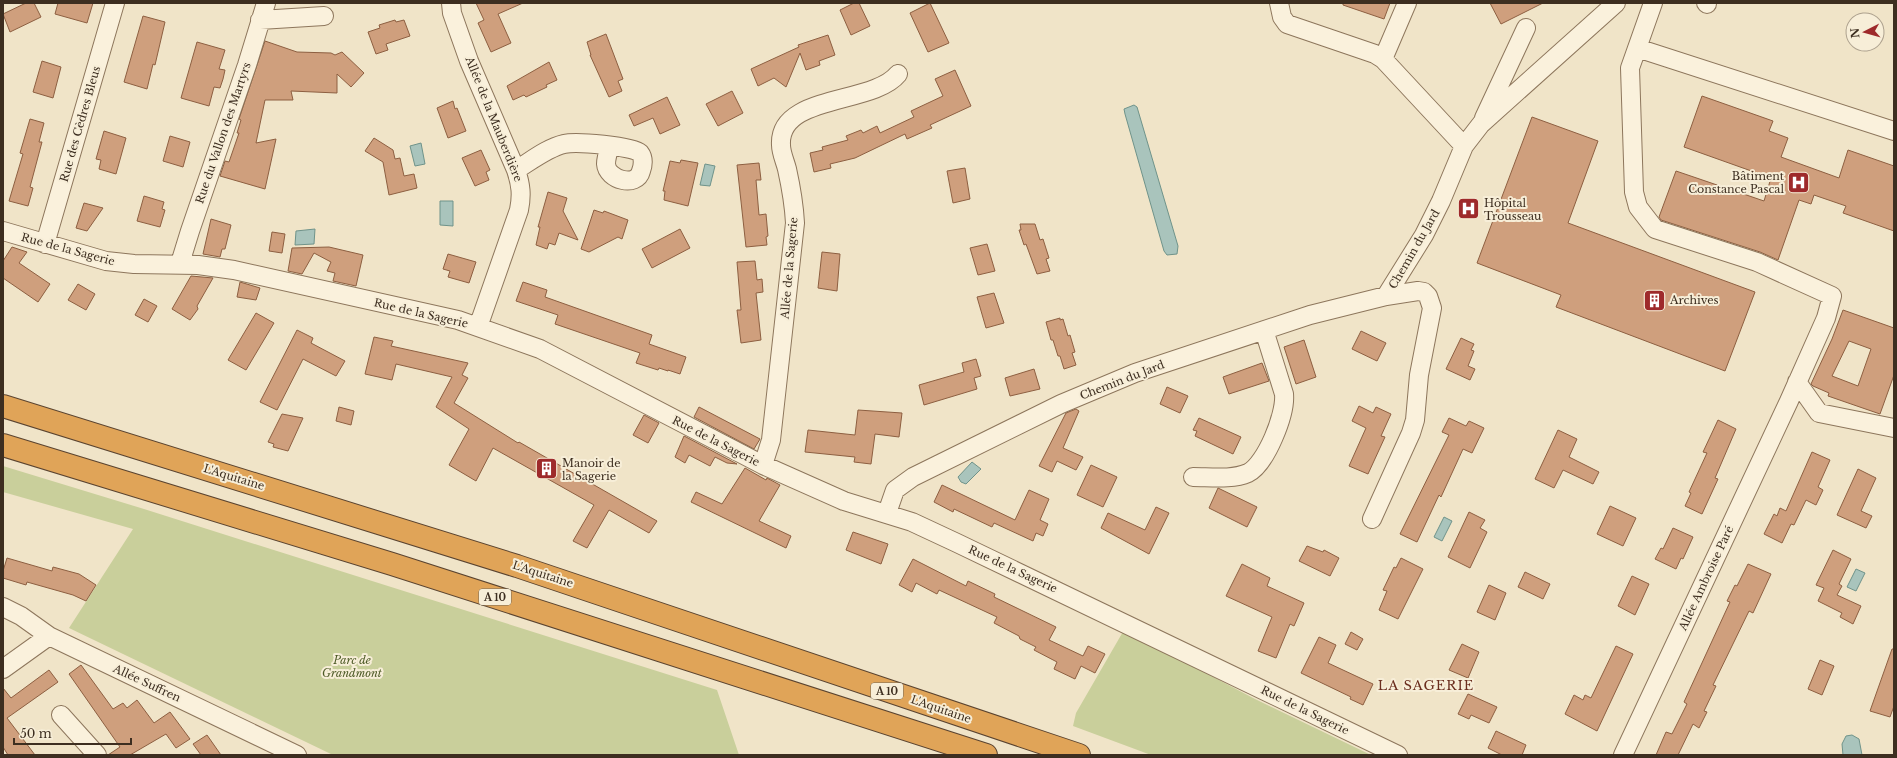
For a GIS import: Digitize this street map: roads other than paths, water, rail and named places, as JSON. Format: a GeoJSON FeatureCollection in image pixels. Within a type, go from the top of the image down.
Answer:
{"type":"FeatureCollection","features":[{"type":"Feature","properties":{"kind":"highway","name":"L'Aquitaine"},"geometry":{"type":"LineString","coordinates":[[3,406],[517,566],[1079,755]]}},
{"type":"Feature","properties":{"kind":"highway","name":"A 10"},"geometry":{"type":"LineString","coordinates":[[3,445],[415,572],[986,755]]}},
{"type":"Feature","properties":{"kind":"street","name":"Rue des Cèdres Bleus"},"geometry":{"type":"LineString","coordinates":[[45,244],[115,3]]}},
{"type":"Feature","properties":{"kind":"street","name":"Rue du Vallon des Martyrs"},"geometry":{"type":"LineString","coordinates":[[182,264],[182,257],[190,231],[266,3]]}},
{"type":"Feature","properties":{"kind":"street","name":"Allée de la Mauberdière"},"geometry":{"type":"LineString","coordinates":[[451,3],[452,13],[469,61],[516,170],[521,186],[522,197],[519,210],[478,327]]}},
{"type":"Feature","properties":{"kind":"street"},"geometry":{"type":"LineString","coordinates":[[1279,3],[1282,17],[1287,24],[1375,54],[1383,59],[1464,146]]}},
{"type":"Feature","properties":{"kind":"street"},"geometry":{"type":"LineString","coordinates":[[1383,59],[1407,3]]}},
{"type":"Feature","properties":{"kind":"street"},"geometry":{"type":"LineString","coordinates":[[1481,124],[1616,3]]}},
{"type":"Feature","properties":{"kind":"street"},"geometry":{"type":"LineString","coordinates":[[1653,3],[1637,48],[1894,131]]}},
{"type":"Feature","properties":{"kind":"street"},"geometry":{"type":"LineString","coordinates":[[260,20],[324,16]]}},
{"type":"Feature","properties":{"kind":"street"},"geometry":{"type":"LineString","coordinates":[[1481,124],[1526,28]]}},
{"type":"Feature","properties":{"kind":"street","name":"Allée Ambroise Paré"},"geometry":{"type":"LineString","coordinates":[[1623,755],[1789,401],[1826,318],[1832,296],[1757,262],[1655,229],[1638,207],[1634,192],[1629,85],[1630,68],[1637,48]]}},
{"type":"Feature","properties":{"kind":"street","name":"Allée de la Sagerie"},"geometry":{"type":"LineString","coordinates":[[763,466],[771,440],[795,223],[794,199],[781,146],[782,133],[788,122],[801,112],[887,84],[898,74]]}},
{"type":"Feature","properties":{"kind":"street","name":"Chemin du Jard"},"geometry":{"type":"LineString","coordinates":[[1386,296],[1407,265],[1440,201],[1464,146],[1481,124]]}},
{"type":"Feature","properties":{"kind":"street"},"geometry":{"type":"LineString","coordinates":[[516,170],[552,148],[565,143],[610,146]]}},
{"type":"Feature","properties":{"kind":"street","name":"Rue de la Sagerie"},"geometry":{"type":"LineString","coordinates":[[3,231],[106,261],[134,264],[182,264],[234,270],[458,320],[540,349],[558,357],[763,466],[844,501],[887,513],[912,522],[1398,755]]}},
{"type":"Feature","properties":{"kind":"street","name":"Chemin du Jard"},"geometry":{"type":"LineString","coordinates":[[887,513],[895,490],[902,483],[1061,404],[1134,373],[1310,315],[1386,296],[1418,291],[1424,292],[1428,296],[1432,308],[1419,375],[1415,420],[1411,433],[1372,519]]}},
{"type":"Feature","properties":{"kind":"street"},"geometry":{"type":"LineString","coordinates":[[1193,477],[1233,476],[1248,472],[1260,461],[1268,446],[1281,417],[1285,403],[1284,394],[1264,330]]}},
{"type":"Feature","properties":{"kind":"street"},"geometry":{"type":"LineString","coordinates":[[1797,382],[1819,412],[1894,428]]}},
{"type":"Feature","properties":{"kind":"street","name":"Allée Suffren"},"geometry":{"type":"LineString","coordinates":[[3,607],[21,616],[49,636],[297,755]]}},
{"type":"Feature","properties":{"kind":"street"},"geometry":{"type":"LineString","coordinates":[[3,670],[49,636]]}},
{"type":"Feature","properties":{"kind":"street"},"geometry":{"type":"LineString","coordinates":[[61,715],[97,755]]}},
{"type":"Feature","properties":{"kind":"water"},"geometry":{"type":"Polygon","coordinates":[[[1134,105],[1137,107],[1178,246],[1177,254],[1167,255],[1164,251],[1125,114],[1124,109],[1134,105]]]}},
{"type":"Feature","properties":{"kind":"water"},"geometry":{"type":"Polygon","coordinates":[[[421,143],[425,164],[415,166],[410,146],[421,143]]]}},
{"type":"Feature","properties":{"kind":"water"},"geometry":{"type":"Polygon","coordinates":[[[705,164],[715,166],[710,186],[700,185],[705,164]]]}},
{"type":"Feature","properties":{"kind":"water"},"geometry":{"type":"Polygon","coordinates":[[[440,201],[453,201],[453,226],[440,225],[440,201]]]}},
{"type":"Feature","properties":{"kind":"water"},"geometry":{"type":"Polygon","coordinates":[[[315,229],[314,244],[295,245],[296,231],[315,229]]]}},
{"type":"Feature","properties":{"kind":"water"},"geometry":{"type":"Polygon","coordinates":[[[972,462],[981,469],[966,484],[961,482],[958,477],[972,462]]]}},
{"type":"Feature","properties":{"kind":"water"},"geometry":{"type":"Polygon","coordinates":[[[1444,517],[1452,521],[1442,541],[1434,537],[1444,517]]]}},
{"type":"Feature","properties":{"kind":"water"},"geometry":{"type":"Polygon","coordinates":[[[1856,569],[1865,573],[1856,591],[1847,587],[1856,569]]]}},
{"type":"Feature","properties":{"kind":"water"},"geometry":{"type":"Polygon","coordinates":[[[1852,735],[1859,739],[1862,755],[1843,755],[1842,744],[1846,736],[1852,735]]]}},
{"type":"Feature","properties":{"kind":"place","name":"Bâtiment Constance Pascal"},"geometry":{"type":"Point","coordinates":[1799,182]}},
{"type":"Feature","properties":{"kind":"place","name":"Hôpital Trousseau"},"geometry":{"type":"Point","coordinates":[1469,209]}},
{"type":"Feature","properties":{"kind":"place","name":"Archives"},"geometry":{"type":"Point","coordinates":[1655,300]}},
{"type":"Feature","properties":{"kind":"place","name":"Manoir de la Sagerie"},"geometry":{"type":"Point","coordinates":[547,469]}},
{"type":"Feature","properties":{"kind":"district","name":"LA SAGERIE"},"geometry":{"type":"Point","coordinates":[1426,685]}},
{"type":"Feature","properties":{"kind":"park label","name":"Parc de Grandmont"},"geometry":{"type":"Point","coordinates":[352,666]}}]}
